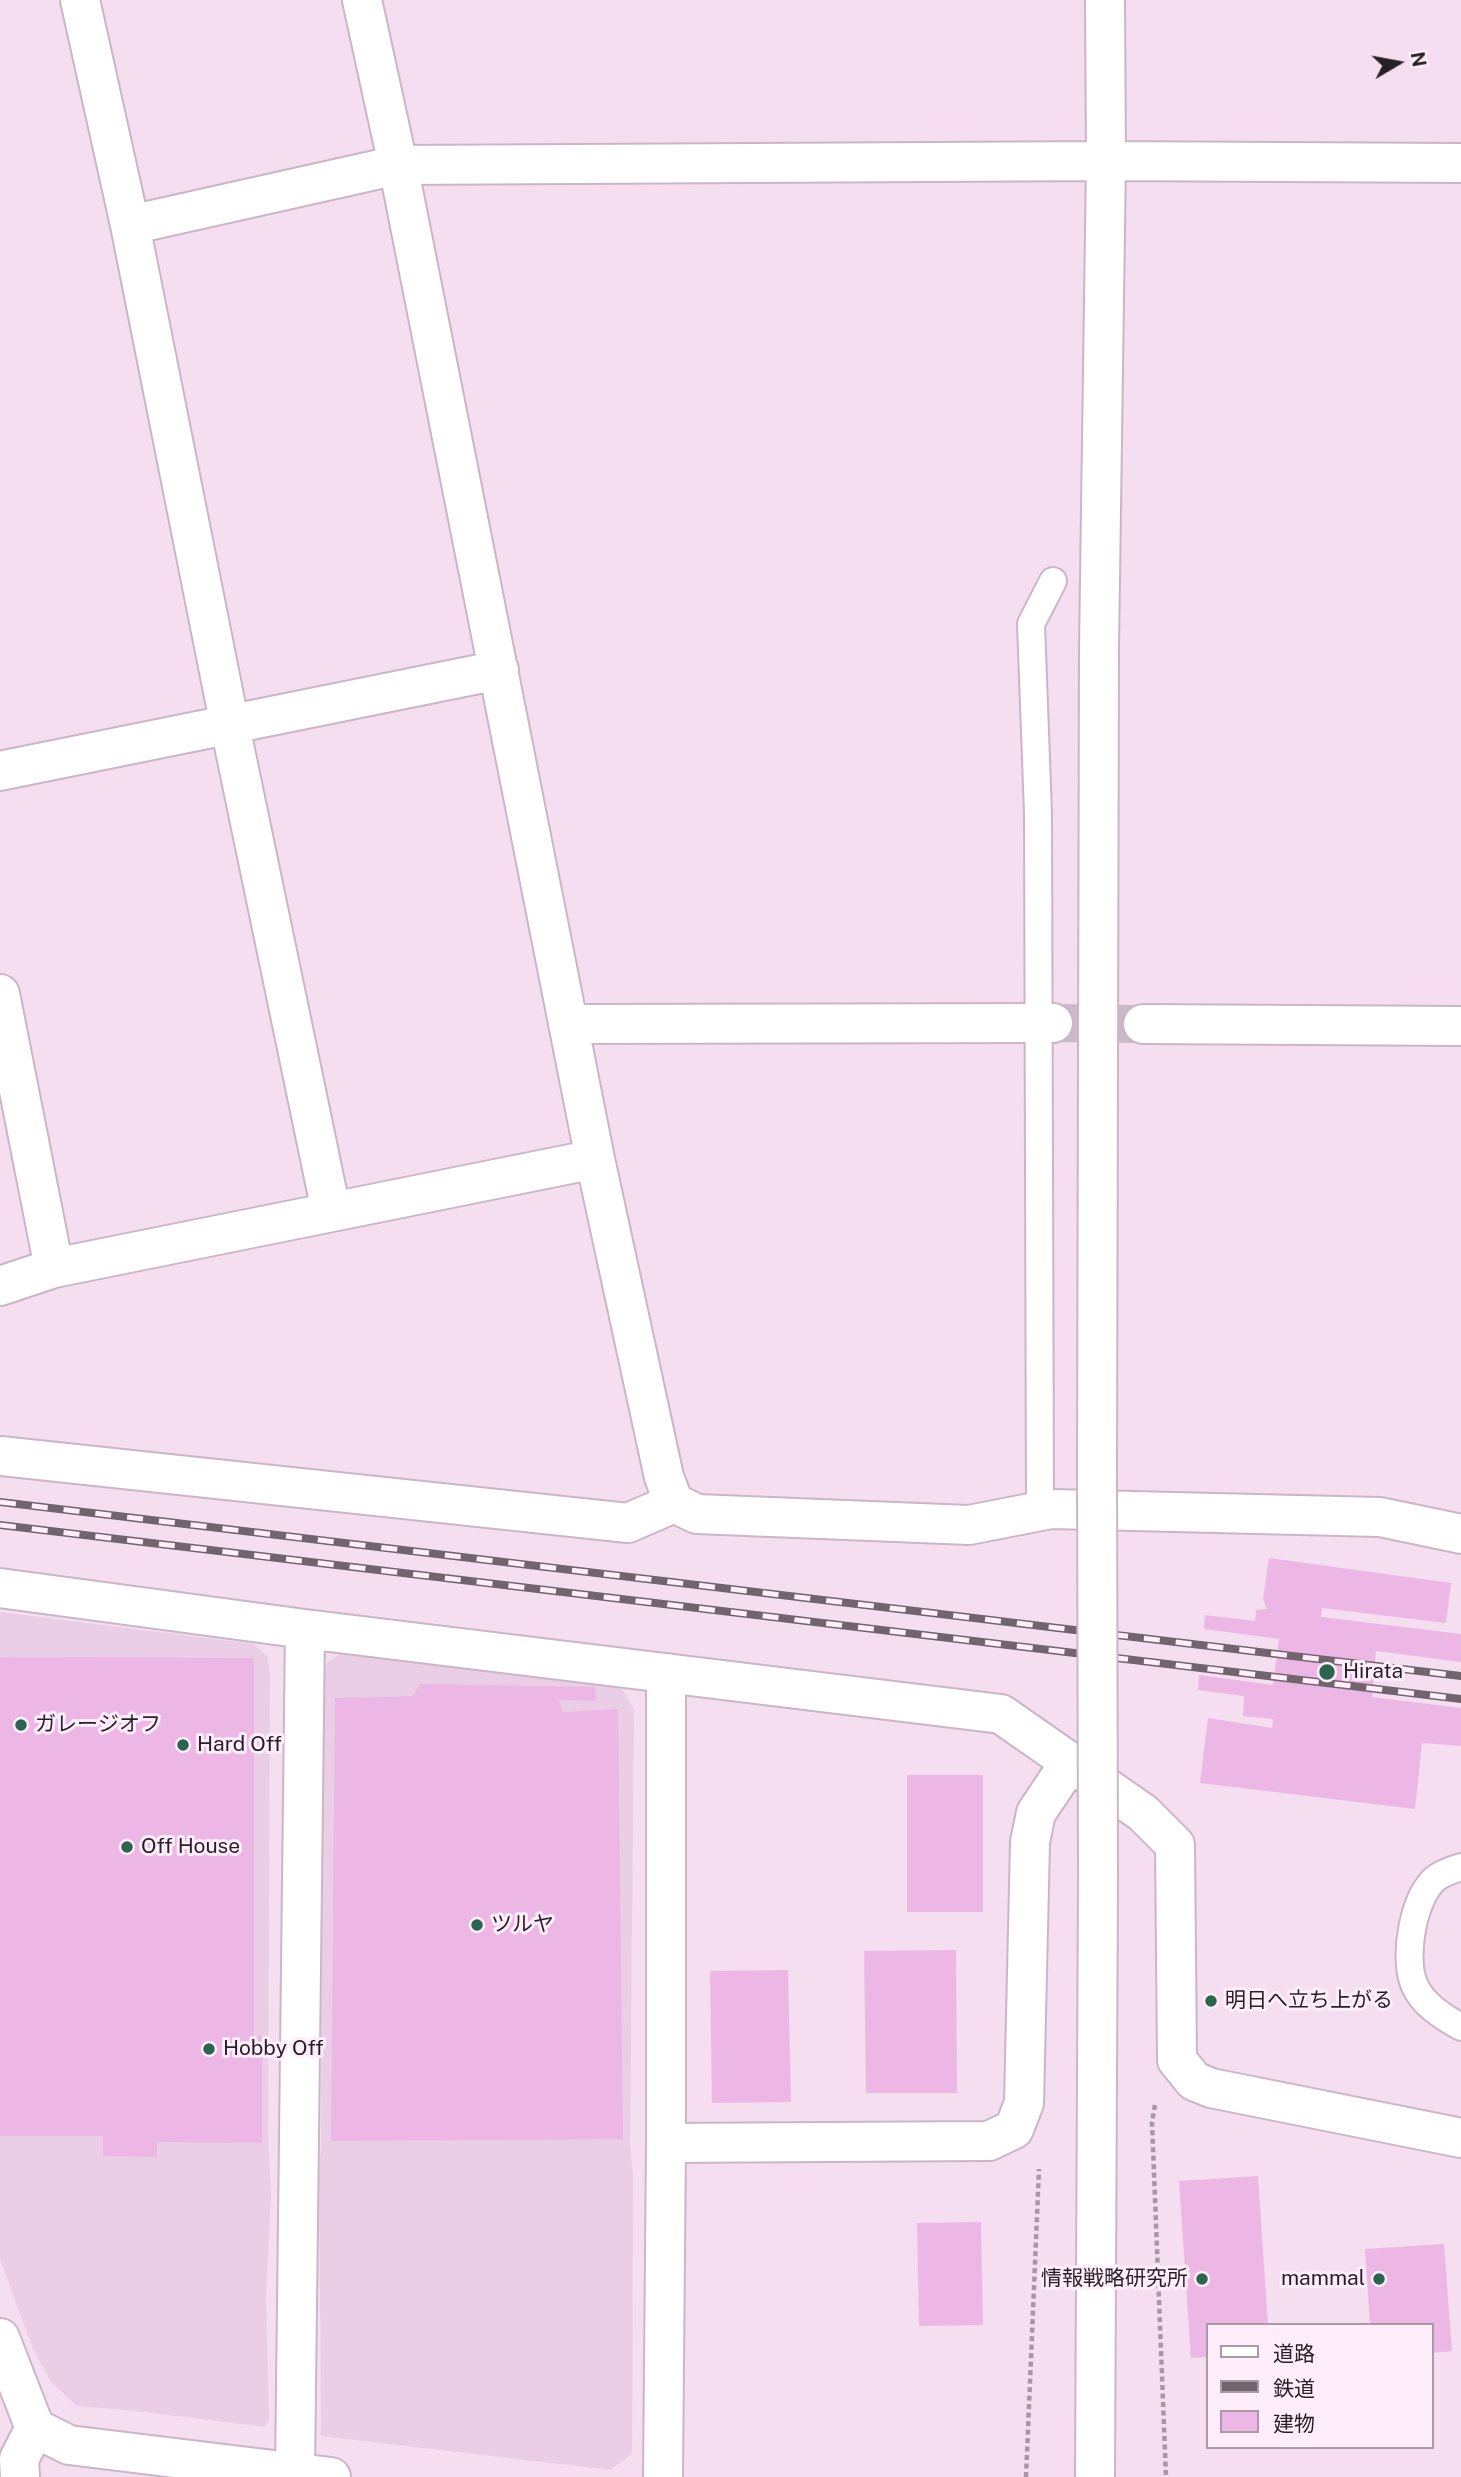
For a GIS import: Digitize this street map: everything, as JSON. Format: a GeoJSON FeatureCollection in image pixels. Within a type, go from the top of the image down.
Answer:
{"type":"FeatureCollection","features":[{"type":"Feature","properties":{"kind":"street"},"geometry":{"type":"LineString","coordinates":[[80,0],[130,225],[331,1211]]}},
{"type":"Feature","properties":{"kind":"street"},"geometry":{"type":"LineString","coordinates":[[362,0],[398,164],[595,1159],[664,1477],[674,1503],[696,1514],[969,1525],[1051,1509],[1380,1517],[1461,1534]]}},
{"type":"Feature","properties":{"kind":"street"},"geometry":{"type":"LineString","coordinates":[[1095,2477],[1099,648],[1106,161],[1105,0]]}},
{"type":"Feature","properties":{"kind":"street"},"geometry":{"type":"LineString","coordinates":[[130,225],[398,164],[1106,161],[1461,163]]}},
{"type":"Feature","properties":{"kind":"street"},"geometry":{"type":"LineString","coordinates":[[0,772],[499,670]]}},
{"type":"Feature","properties":{"kind":"street"},"geometry":{"type":"LineString","coordinates":[[0,994],[54,1268]]}},
{"type":"Feature","properties":{"kind":"street"},"geometry":{"type":"LineString","coordinates":[[568,1024],[1046,1023]]}},
{"type":"Feature","properties":{"kind":"street"},"geometry":{"type":"LineString","coordinates":[[1143,1024],[1461,1027]]}},
{"type":"Feature","properties":{"kind":"street"},"geometry":{"type":"LineString","coordinates":[[0,1286],[54,1268],[595,1159]]}},
{"type":"Feature","properties":{"kind":"street"},"geometry":{"type":"LineString","coordinates":[[0,1456],[628,1523],[674,1503]]}},
{"type":"Feature","properties":{"kind":"street"},"geometry":{"type":"LineString","coordinates":[[0,1588],[305,1629],[1001,1714],[1143,1814],[1175,1845],[1178,2060],[1194,2081],[1211,2088],[1461,2138]]}},
{"type":"Feature","properties":{"kind":"street"},"geometry":{"type":"LineString","coordinates":[[0,2338],[35,2428],[69,2445],[313,2475],[305,1629]]}},
{"type":"Feature","properties":{"kind":"street"},"geometry":{"type":"LineString","coordinates":[[663,2477],[666,1673]]}},
{"type":"Feature","properties":{"kind":"street"},"geometry":{"type":"LineString","coordinates":[[666,2143],[989,2141],[1014,2129],[1024,2103],[1030,1842],[1036,1813],[1070,1762]]}},
{"type":"Feature","properties":{"kind":"street"},"geometry":{"type":"LineString","coordinates":[[20,2477],[19,2459],[35,2428]]}},
{"type":"Feature","properties":{"kind":"lane"},"geometry":{"type":"LineString","coordinates":[[1040,1511],[1046,1023],[1031,624],[1053,581]]}},
{"type":"Feature","properties":{"kind":"lane"},"geometry":{"type":"LineString","coordinates":[[1457,2023],[1424,2000],[1414,1984],[1410,1959],[1416,1908],[1436,1878],[1461,1867]]}},
{"type":"Feature","properties":{"kind":"path"},"geometry":{"type":"LineString","coordinates":[[1155,2105],[1152,2122],[1166,2477]]}},
{"type":"Feature","properties":{"kind":"path"},"geometry":{"type":"LineString","coordinates":[[1026,2477],[1039,2169]]}},
{"type":"Feature","properties":{"kind":"shaded area","name":"Off House"},"geometry":{"type":"Polygon","coordinates":[[[0,1612],[253,1644],[267,1656],[270,1673],[268,2136],[271,2193],[266,2298],[269,2420],[265,2427],[77,2406],[51,2382],[33,2349],[0,2259],[0,1612]]]}},
{"type":"Feature","properties":{"kind":"shaded area"},"geometry":{"type":"Polygon","coordinates":[[[345,1651],[621,1687],[634,1709],[630,2145],[633,2175],[632,2453],[611,2470],[321,2436],[319,2175],[323,1673],[327,1662],[345,1651]]]}},
{"type":"Feature","properties":{"kind":"building"},"geometry":{"type":"Polygon","coordinates":[[[1269,1558],[1451,1583],[1446,1623],[1322,1608],[1321,1617],[1461,1634],[1461,1662],[1376,1651],[1372,1697],[1461,1708],[1461,1746],[1422,1743],[1415,1809],[1200,1783],[1208,1718],[1272,1728],[1273,1719],[1243,1716],[1244,1696],[1198,1690],[1199,1675],[1273,1685],[1279,1639],[1204,1629],[1205,1615],[1255,1621],[1256,1610],[1267,1609],[1263,1599],[1269,1558]]]}},
{"type":"Feature","properties":{"kind":"building","name":"Off House"},"geometry":{"type":"Polygon","coordinates":[[[0,1657],[254,1658],[254,2036],[262,2036],[262,2143],[157,2142],[157,2157],[103,2156],[103,2136],[0,2136],[0,1657]]]}},
{"type":"Feature","properties":{"kind":"building","name":"ツルヤ"},"geometry":{"type":"Polygon","coordinates":[[[420,1684],[595,1687],[596,1701],[559,1700],[562,1712],[618,1709],[623,2139],[331,2141],[335,1698],[413,1696],[420,1684]]]}},
{"type":"Feature","properties":{"kind":"building"},"geometry":{"type":"Polygon","coordinates":[[[907,1775],[983,1775],[983,1912],[907,1912],[907,1775]]]}},
{"type":"Feature","properties":{"kind":"building"},"geometry":{"type":"Polygon","coordinates":[[[956,1950],[957,2093],[866,2093],[864,1951],[956,1950]]]}},
{"type":"Feature","properties":{"kind":"building"},"geometry":{"type":"Polygon","coordinates":[[[788,1970],[791,2102],[712,2103],[710,1971],[788,1970]]]}},
{"type":"Feature","properties":{"kind":"building"},"geometry":{"type":"Polygon","coordinates":[[[1258,2176],[1268,2323],[1206,2323],[1206,2357],[1191,2358],[1179,2181],[1258,2176]]]}},
{"type":"Feature","properties":{"kind":"building"},"geometry":{"type":"Polygon","coordinates":[[[981,2222],[983,2325],[919,2326],[917,2223],[981,2222]]]}},
{"type":"Feature","properties":{"kind":"building"},"geometry":{"type":"Polygon","coordinates":[[[1444,2244],[1452,2351],[1433,2353],[1433,2323],[1370,2323],[1365,2249],[1444,2244]]]}},
{"type":"Feature","properties":{"kind":"tunnel"},"geometry":{"type":"LineString","coordinates":[[1053,1023],[1143,1024]]}},
{"type":"Feature","properties":{"kind":"railway"},"geometry":{"type":"LineString","coordinates":[[0,1502],[1461,1676]]}},
{"type":"Feature","properties":{"kind":"railway"},"geometry":{"type":"LineString","coordinates":[[0,1525],[1461,1699]]}},
{"type":"Feature","properties":{"kind":"place","name":"Hirata"},"geometry":{"type":"Point","coordinates":[1327,1672]}},
{"type":"Feature","properties":{"kind":"place","name":"ガレージオフ"},"geometry":{"type":"Point","coordinates":[21,1725]}},
{"type":"Feature","properties":{"kind":"place","name":"Hard Off"},"geometry":{"type":"Point","coordinates":[183,1745]}},
{"type":"Feature","properties":{"kind":"place","name":"Off House"},"geometry":{"type":"Point","coordinates":[127,1847]}},
{"type":"Feature","properties":{"kind":"place","name":"ツルヤ"},"geometry":{"type":"Point","coordinates":[477,1925]}},
{"type":"Feature","properties":{"kind":"place","name":"明日へ立ち上がる"},"geometry":{"type":"Point","coordinates":[1211,2001]}},
{"type":"Feature","properties":{"kind":"place","name":"Hobby Off"},"geometry":{"type":"Point","coordinates":[209,2049]}},
{"type":"Feature","properties":{"kind":"place","name":"情報戦略研究所"},"geometry":{"type":"Point","coordinates":[1202,2279]}},
{"type":"Feature","properties":{"kind":"place","name":"mammal"},"geometry":{"type":"Point","coordinates":[1379,2279]}}]}
